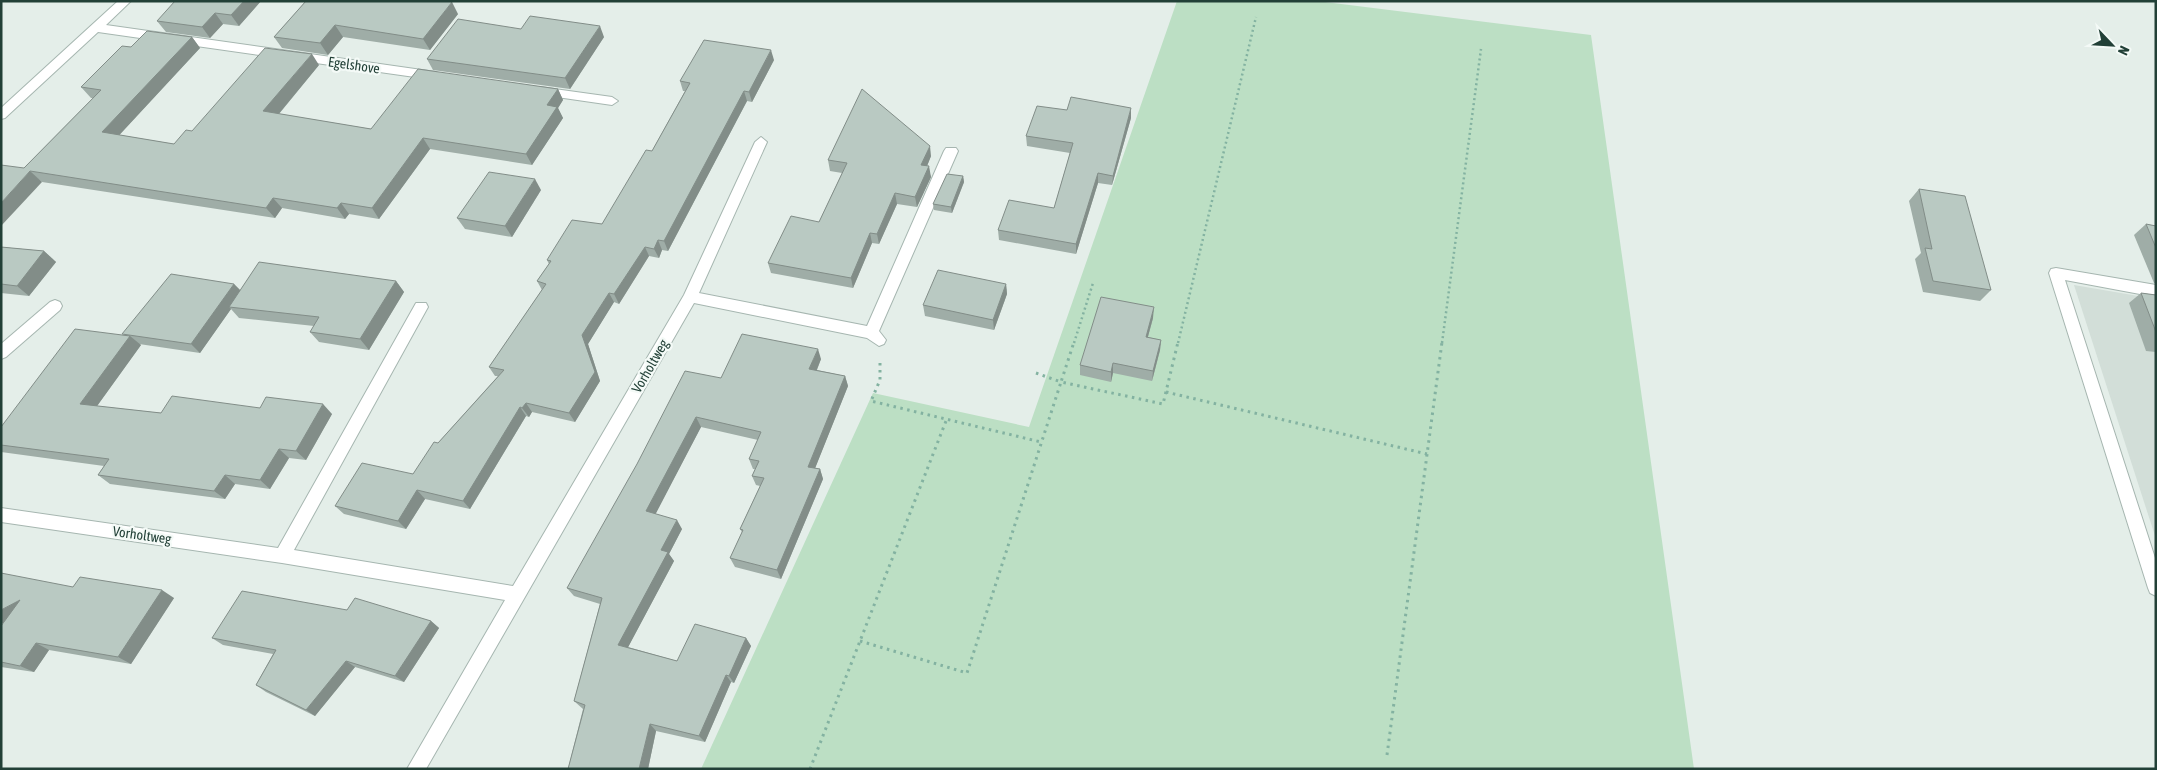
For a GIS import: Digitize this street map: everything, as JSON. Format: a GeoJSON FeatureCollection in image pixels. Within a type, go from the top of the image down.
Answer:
{"type":"FeatureCollection","features":[{"type":"Feature","properties":{"kind":"street"},"geometry":{"type":"LineString","coordinates":[[1,115],[125,1]]}},
{"type":"Feature","properties":{"kind":"street","name":"Egelshove"},"geometry":{"type":"LineString","coordinates":[[96,28],[450,78]]}},
{"type":"Feature","properties":{"kind":"street"},"geometry":{"type":"LineString","coordinates":[[526,89],[612,101]]}},
{"type":"Feature","properties":{"kind":"street","name":"Vorholtweg"},"geometry":{"type":"LineString","coordinates":[[416,769],[690,297],[760,142]]}},
{"type":"Feature","properties":{"kind":"street"},"geometry":{"type":"LineString","coordinates":[[690,297],[875,336],[951,151]]}},
{"type":"Feature","properties":{"kind":"street"},"geometry":{"type":"LineString","coordinates":[[2156,291],[2056,273],[2156,588]]}},
{"type":"Feature","properties":{"kind":"street"},"geometry":{"type":"LineString","coordinates":[[1,353],[55,306]]}},
{"type":"Feature","properties":{"kind":"street"},"geometry":{"type":"LineString","coordinates":[[282,556],[421,307]]}},
{"type":"Feature","properties":{"kind":"street","name":"Vorholtweg"},"geometry":{"type":"LineString","coordinates":[[1,515],[282,556],[516,594]]}},
{"type":"Feature","properties":{"kind":"path"},"geometry":{"type":"LineString","coordinates":[[1036,373],[1061,382],[1163,404],[1256,18]]}},
{"type":"Feature","properties":{"kind":"path"},"geometry":{"type":"LineString","coordinates":[[1387,755],[1481,49]]}},
{"type":"Feature","properties":{"kind":"path"},"geometry":{"type":"LineString","coordinates":[[860,641],[967,673],[1093,283]]}},
{"type":"Feature","properties":{"kind":"path"},"geometry":{"type":"LineString","coordinates":[[875,336],[880,380],[871,401],[946,421],[1041,442]]}},
{"type":"Feature","properties":{"kind":"path"},"geometry":{"type":"LineString","coordinates":[[1166,392],[1427,454]]}},
{"type":"Feature","properties":{"kind":"path"},"geometry":{"type":"LineString","coordinates":[[810,769],[946,421]]}},
{"type":"Feature","properties":{"kind":"shaded area"},"geometry":{"type":"Polygon","coordinates":[[[2074,285],[2156,299],[2156,539],[2074,285]]]}},
{"type":"Feature","properties":{"kind":"green space"},"geometry":{"type":"Polygon","coordinates":[[[1177,1],[1317,1],[1591,35],[1694,769],[701,769],[873,393],[1029,427],[1177,1]]]}},
{"type":"Feature","properties":{"kind":"building"},"geometry":{"type":"Polygon","coordinates":[[[175,1],[244,1],[231,15],[215,13],[202,27],[157,21],[175,1]]]}},
{"type":"Feature","properties":{"kind":"building"},"geometry":{"type":"Polygon","coordinates":[[[306,1],[452,2],[423,39],[335,25],[320,43],[274,37],[306,1]]]}},
{"type":"Feature","properties":{"kind":"building"},"geometry":{"type":"Polygon","coordinates":[[[530,16],[600,26],[565,78],[427,59],[458,19],[521,29],[530,16]]]}},
{"type":"Feature","properties":{"kind":"building"},"geometry":{"type":"Polygon","coordinates":[[[147,31],[192,37],[102,132],[174,144],[186,130],[192,131],[265,48],[312,54],[263,111],[371,129],[418,69],[558,89],[547,105],[557,107],[526,154],[423,138],[372,208],[341,203],[337,208],[273,198],[266,208],[30,171],[1,203],[1,165],[24,168],[101,90],[81,87],[122,46],[131,47],[147,31]]]}},
{"type":"Feature","properties":{"kind":"building"},"geometry":{"type":"Polygon","coordinates":[[[704,40],[771,50],[749,92],[744,91],[664,241],[658,240],[654,249],[645,247],[614,294],[609,293],[582,335],[595,372],[569,413],[526,403],[522,408],[520,407],[463,501],[417,490],[398,521],[335,506],[362,463],[413,474],[434,442],[438,443],[504,370],[489,367],[546,284],[537,281],[551,261],[547,260],[572,220],[602,224],[646,150],[652,151],[690,83],[680,81],[704,40]]]}},
{"type":"Feature","properties":{"kind":"building"},"geometry":{"type":"Polygon","coordinates":[[[862,89],[930,146],[921,165],[929,166],[915,197],[895,193],[877,234],[870,233],[851,278],[768,263],[791,216],[819,222],[847,163],[828,160],[862,89]]]}},
{"type":"Feature","properties":{"kind":"building"},"geometry":{"type":"Polygon","coordinates":[[[1071,97],[1131,108],[1113,176],[1098,173],[1076,244],[998,230],[1009,200],[1054,208],[1073,143],[1026,136],[1037,106],[1067,110],[1071,97]]]}},
{"type":"Feature","properties":{"kind":"building"},"geometry":{"type":"Polygon","coordinates":[[[489,172],[535,179],[505,226],[457,218],[489,172]]]}},
{"type":"Feature","properties":{"kind":"building"},"geometry":{"type":"Polygon","coordinates":[[[947,174],[963,176],[951,207],[933,204],[947,174]]]}},
{"type":"Feature","properties":{"kind":"building"},"geometry":{"type":"Polygon","coordinates":[[[1919,189],[1965,196],[1991,290],[1933,281],[1925,248],[1932,249],[1919,189]]]}},
{"type":"Feature","properties":{"kind":"building"},"geometry":{"type":"Polygon","coordinates":[[[2146,224],[2156,226],[2156,248],[2146,224]]]}},
{"type":"Feature","properties":{"kind":"building"},"geometry":{"type":"Polygon","coordinates":[[[1,247],[44,251],[17,286],[1,284],[1,247]]]}},
{"type":"Feature","properties":{"kind":"building"},"geometry":{"type":"Polygon","coordinates":[[[259,262],[396,281],[360,339],[310,332],[319,317],[229,307],[259,262]]]}},
{"type":"Feature","properties":{"kind":"building"},"geometry":{"type":"Polygon","coordinates":[[[938,270],[1006,284],[993,320],[923,305],[938,270]]]}},
{"type":"Feature","properties":{"kind":"building"},"geometry":{"type":"Polygon","coordinates":[[[171,274],[234,284],[191,344],[122,334],[171,274]]]}},
{"type":"Feature","properties":{"kind":"building"},"geometry":{"type":"Polygon","coordinates":[[[2141,293],[2156,295],[2156,332],[2141,293]]]}},
{"type":"Feature","properties":{"kind":"building"},"geometry":{"type":"Polygon","coordinates":[[[1101,297],[1154,307],[1146,337],[1161,340],[1153,371],[1113,363],[1111,372],[1080,365],[1101,297]]]}},
{"type":"Feature","properties":{"kind":"building"},"geometry":{"type":"Polygon","coordinates":[[[75,329],[130,336],[80,404],[161,413],[172,396],[260,408],[266,397],[323,404],[296,451],[279,449],[260,480],[225,475],[214,491],[98,475],[109,459],[1,445],[1,427],[75,329]]]}},
{"type":"Feature","properties":{"kind":"building"},"geometry":{"type":"Polygon","coordinates":[[[742,334],[818,349],[809,369],[845,376],[808,467],[820,469],[777,570],[730,558],[743,530],[740,529],[764,478],[752,476],[759,461],[749,459],[761,432],[696,417],[646,511],[677,520],[661,550],[668,552],[618,645],[677,661],[695,624],[746,638],[729,676],[726,675],[699,736],[650,724],[639,769],[568,769],[585,705],[574,701],[602,598],[567,588],[637,464],[685,371],[721,378],[742,334]]]}},
{"type":"Feature","properties":{"kind":"building"},"geometry":{"type":"Polygon","coordinates":[[[1,573],[73,587],[80,577],[162,590],[118,657],[36,643],[20,666],[1,662],[1,626],[20,600],[1,610],[1,573]]]}},
{"type":"Feature","properties":{"kind":"building"},"geometry":{"type":"Polygon","coordinates":[[[242,591],[347,610],[355,598],[431,621],[395,676],[346,661],[306,710],[256,685],[276,650],[212,638],[242,591]]]}}]}
